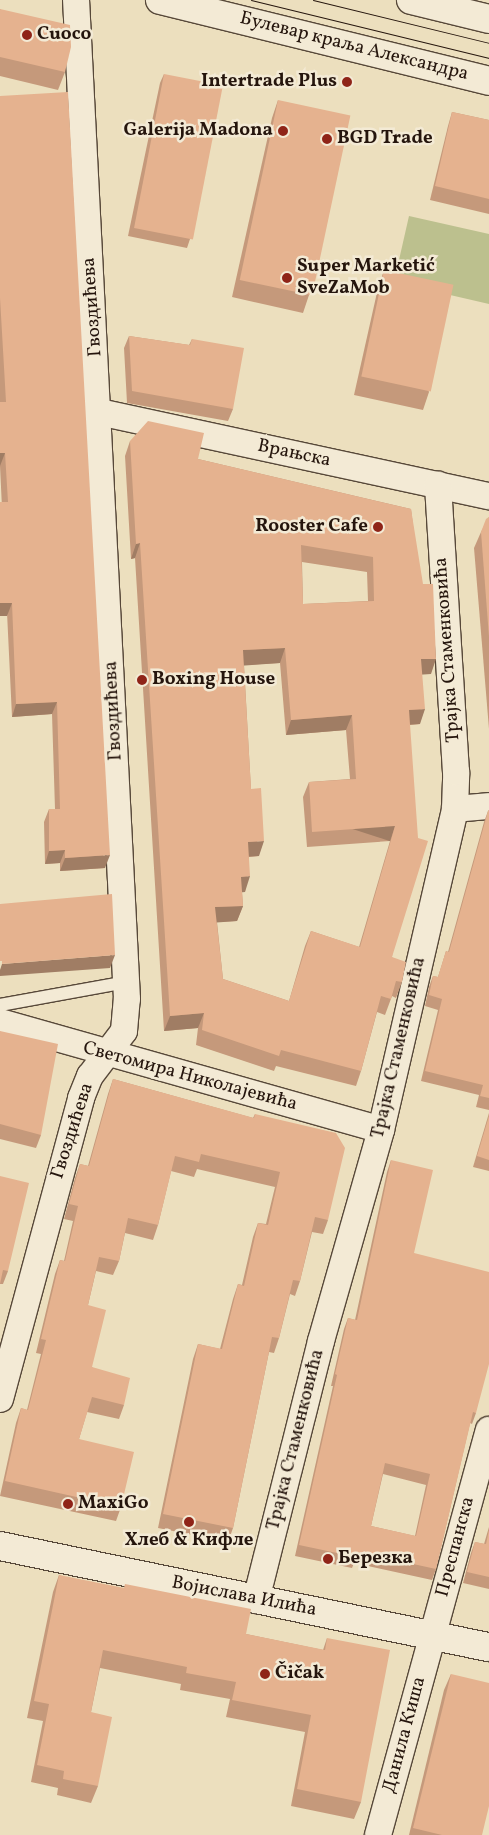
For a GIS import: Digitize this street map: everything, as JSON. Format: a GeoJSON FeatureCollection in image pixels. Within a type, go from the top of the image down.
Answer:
{"type":"FeatureCollection","features":[{"type":"Feature","properties":{"kind":"main road","name":"Булевар краља Александра"},"geometry":{"type":"LineString","coordinates":[[160,0],[489,81]]}},
{"type":"Feature","properties":{"kind":"main road"},"geometry":{"type":"LineString","coordinates":[[411,0],[445,4],[489,19]]}},
{"type":"Feature","properties":{"kind":"main road","name":"Војислава Илића"},"geometry":{"type":"LineString","coordinates":[[0,1546],[489,1647]]}},
{"type":"Feature","properties":{"kind":"street","name":"Гвоздићева"},"geometry":{"type":"LineString","coordinates":[[0,1399],[81,1098],[90,1076],[108,1055],[124,1031],[126,982],[99,412],[76,0]]}},
{"type":"Feature","properties":{"kind":"street","name":"Врањска"},"geometry":{"type":"LineString","coordinates":[[99,412],[489,496]]}},
{"type":"Feature","properties":{"kind":"street","name":"Трајка Стаменковића"},"geometry":{"type":"LineString","coordinates":[[256,1600],[321,1341],[381,1130],[455,809],[456,772],[438,485]]}},
{"type":"Feature","properties":{"kind":"street"},"geometry":{"type":"LineString","coordinates":[[455,809],[489,806]]}},
{"type":"Feature","properties":{"kind":"street","name":"Светомира Николајевића"},"geometry":{"type":"LineString","coordinates":[[0,1022],[108,1055],[381,1130]]}},
{"type":"Feature","properties":{"kind":"street","name":"Преспанска"},"geometry":{"type":"LineString","coordinates":[[432,1636],[489,1430]]}},
{"type":"Feature","properties":{"kind":"street","name":"Данила Киша"},"geometry":{"type":"LineString","coordinates":[[378,1835],[432,1636]]}},
{"type":"Feature","properties":{"kind":"lane"},"geometry":{"type":"LineString","coordinates":[[0,1005],[126,982]]}},
{"type":"Feature","properties":{"kind":"green space"},"geometry":{"type":"Polygon","coordinates":[[[409,216],[489,234],[489,304],[394,282],[409,216]]]}},
{"type":"Feature","properties":{"kind":"building"},"geometry":{"type":"Polygon","coordinates":[[[0,9],[70,25],[71,47],[65,72],[0,57],[0,9]]]}},
{"type":"Feature","properties":{"kind":"building"},"geometry":{"type":"Polygon","coordinates":[[[164,74],[223,85],[193,240],[134,228],[164,74]]]}},
{"type":"Feature","properties":{"kind":"building"},"geometry":{"type":"Polygon","coordinates":[[[68,92],[110,855],[65,858],[65,850],[49,851],[49,809],[60,809],[57,702],[16,704],[12,603],[0,603],[0,502],[8,502],[5,453],[0,453],[0,402],[6,402],[0,298],[0,96],[68,92]]]}},
{"type":"Feature","properties":{"kind":"building"},"geometry":{"type":"Polygon","coordinates":[[[278,100],[350,115],[312,295],[240,280],[278,100]]]}},
{"type":"Feature","properties":{"kind":"building"},"geometry":{"type":"Polygon","coordinates":[[[452,112],[489,120],[489,199],[435,186],[452,112]]]}},
{"type":"Feature","properties":{"kind":"building"},"geometry":{"type":"Polygon","coordinates":[[[384,270],[453,285],[431,391],[361,377],[384,270]]]}},
{"type":"Feature","properties":{"kind":"building"},"geometry":{"type":"Polygon","coordinates":[[[129,336],[190,345],[192,339],[244,348],[233,409],[132,391],[129,336]]]}},
{"type":"Feature","properties":{"kind":"building"},"geometry":{"type":"Polygon","coordinates":[[[148,421],[204,433],[198,459],[411,509],[423,584],[433,584],[436,659],[421,659],[425,709],[409,710],[418,838],[428,841],[392,957],[406,962],[402,982],[396,981],[391,999],[381,996],[361,1071],[281,1050],[279,1056],[202,1030],[204,1013],[170,1016],[140,543],[136,544],[130,441],[148,421]],[[301,545],[303,604],[374,601],[373,557],[301,545]],[[285,648],[243,650],[251,789],[261,788],[264,841],[248,842],[250,876],[241,877],[243,906],[215,907],[223,979],[289,1001],[311,931],[360,947],[395,826],[312,832],[309,782],[356,779],[352,715],[291,720],[285,648]]]}},
{"type":"Feature","properties":{"kind":"building"},"geometry":{"type":"Polygon","coordinates":[[[489,517],[489,637],[481,532],[486,519],[489,517]]]}},
{"type":"Feature","properties":{"kind":"building"},"geometry":{"type":"Polygon","coordinates":[[[489,810],[489,1098],[480,1096],[483,1085],[425,1071],[442,999],[429,995],[433,976],[438,977],[446,951],[449,952],[489,810]]]}},
{"type":"Feature","properties":{"kind":"building"},"geometry":{"type":"Polygon","coordinates":[[[112,894],[115,955],[2,964],[2,961],[0,961],[0,904],[112,894]]]}},
{"type":"Feature","properties":{"kind":"building"},"geometry":{"type":"Polygon","coordinates":[[[0,1031],[58,1044],[41,1135],[0,1124],[0,1031]]]}},
{"type":"Feature","properties":{"kind":"building"},"geometry":{"type":"Polygon","coordinates":[[[113,1079],[254,1118],[255,1114],[336,1133],[345,1148],[328,1220],[315,1217],[300,1281],[293,1280],[279,1338],[272,1337],[233,1528],[163,1514],[198,1344],[222,1349],[238,1284],[244,1286],[258,1223],[268,1225],[280,1172],[201,1154],[199,1162],[175,1156],[158,1225],[128,1218],[119,1261],[99,1257],[88,1305],[106,1310],[92,1367],[130,1378],[124,1405],[92,1397],[79,1439],[134,1452],[121,1507],[5,1481],[21,1408],[28,1410],[46,1340],[41,1339],[60,1260],[65,1261],[78,1206],[69,1204],[80,1164],[89,1166],[113,1079]]]}},
{"type":"Feature","properties":{"kind":"building"},"geometry":{"type":"Polygon","coordinates":[[[489,1116],[489,1160],[477,1156],[489,1116]]]}},
{"type":"Feature","properties":{"kind":"building"},"geometry":{"type":"Polygon","coordinates":[[[391,1160],[433,1170],[414,1253],[489,1272],[489,1364],[476,1413],[473,1412],[436,1569],[358,1552],[356,1557],[299,1545],[348,1318],[357,1320],[391,1160]],[[385,1463],[371,1526],[416,1536],[430,1474],[385,1463]]]}},
{"type":"Feature","properties":{"kind":"building"},"geometry":{"type":"Polygon","coordinates":[[[0,1176],[29,1183],[8,1271],[3,1270],[0,1284],[0,1176]]]}},
{"type":"Feature","properties":{"kind":"building"},"geometry":{"type":"Polygon","coordinates":[[[489,1530],[489,1577],[467,1572],[475,1542],[486,1544],[489,1530]]]}},
{"type":"Feature","properties":{"kind":"building"},"geometry":{"type":"Polygon","coordinates":[[[59,1575],[124,1588],[125,1584],[251,1609],[246,1634],[325,1650],[327,1638],[390,1650],[361,1802],[297,1789],[311,1715],[232,1700],[236,1682],[186,1673],[187,1667],[103,1650],[91,1712],[112,1717],[98,1786],[63,1779],[64,1771],[37,1765],[49,1704],[34,1701],[59,1575]]]}},
{"type":"Feature","properties":{"kind":"building"},"geometry":{"type":"Polygon","coordinates":[[[451,1674],[489,1683],[489,1806],[482,1835],[442,1835],[413,1828],[451,1674]]]}},
{"type":"Feature","properties":{"kind":"tram line"},"geometry":{"type":"LineString","coordinates":[[251,0],[489,58]]}},
{"type":"Feature","properties":{"kind":"tram line"},"geometry":{"type":"LineString","coordinates":[[313,0],[489,43]]}},
{"type":"Feature","properties":{"kind":"place","name":"Cuoco"},"geometry":{"type":"Point","coordinates":[27,35]}},
{"type":"Feature","properties":{"kind":"place","name":"Intertrade Plus"},"geometry":{"type":"Point","coordinates":[347,82]}},
{"type":"Feature","properties":{"kind":"place","name":"Galerija Madona"},"geometry":{"type":"Point","coordinates":[283,131]}},
{"type":"Feature","properties":{"kind":"place","name":"BGD Trade"},"geometry":{"type":"Point","coordinates":[327,139]}},
{"type":"Feature","properties":{"kind":"place","name":"Super Marketić SveZaMob"},"geometry":{"type":"Point","coordinates":[287,278]}},
{"type":"Feature","properties":{"kind":"place","name":"Rooster Cafe"},"geometry":{"type":"Point","coordinates":[378,527]}},
{"type":"Feature","properties":{"kind":"place","name":"Boxing House"},"geometry":{"type":"Point","coordinates":[142,680]}},
{"type":"Feature","properties":{"kind":"place","name":"MaxiGo"},"geometry":{"type":"Point","coordinates":[68,1504]}},
{"type":"Feature","properties":{"kind":"place","name":"Хлеб & Кифле"},"geometry":{"type":"Point","coordinates":[189,1522]}},
{"type":"Feature","properties":{"kind":"place","name":"Березка"},"geometry":{"type":"Point","coordinates":[328,1559]}},
{"type":"Feature","properties":{"kind":"place","name":"Čičak"},"geometry":{"type":"Point","coordinates":[265,1674]}}]}
